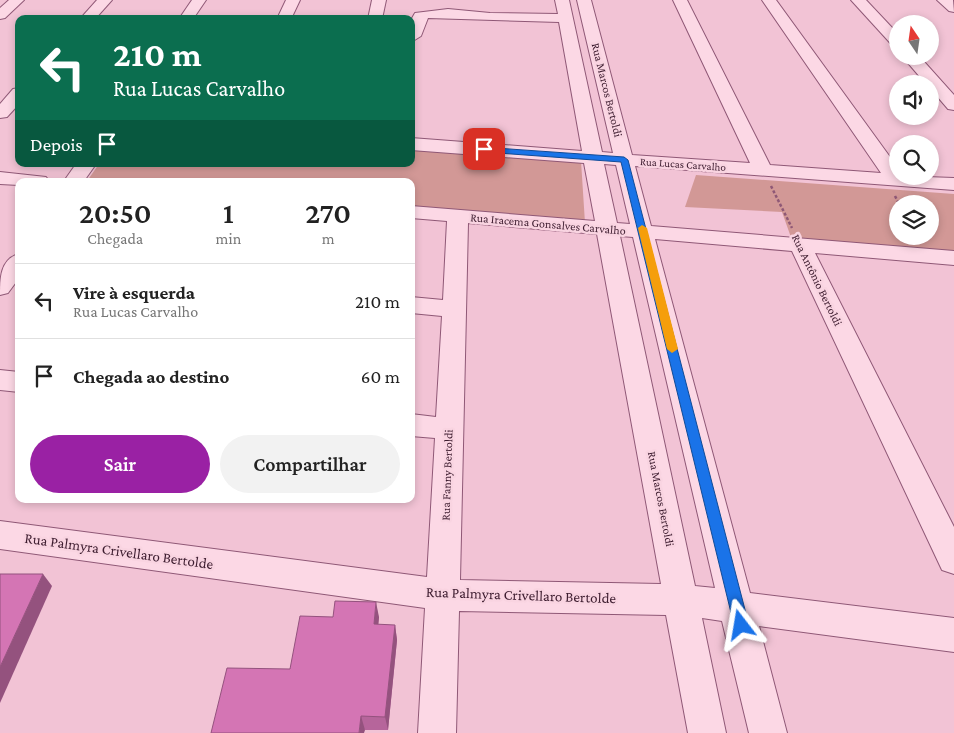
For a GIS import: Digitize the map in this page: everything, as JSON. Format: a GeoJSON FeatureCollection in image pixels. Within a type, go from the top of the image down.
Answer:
{"type":"FeatureCollection","features":[{"type":"Feature","properties":{"kind":"street"},"geometry":{"type":"LineString","coordinates":[[0,15],[17,0]]}},
{"type":"Feature","properties":{"kind":"street"},"geometry":{"type":"LineString","coordinates":[[91,15],[104,0]]}},
{"type":"Feature","properties":{"kind":"street"},"geometry":{"type":"LineString","coordinates":[[189,15],[199,0]]}},
{"type":"Feature","properties":{"kind":"street"},"geometry":{"type":"LineString","coordinates":[[286,15],[293,0]]}},
{"type":"Feature","properties":{"kind":"street"},"geometry":{"type":"LineString","coordinates":[[376,15],[379,0]]}},
{"type":"Feature","properties":{"kind":"street"},"geometry":{"type":"LineString","coordinates":[[490,0],[490,17]]}},
{"type":"Feature","properties":{"kind":"street","name":"Rua Marcos Bertoldi"},"geometry":{"type":"LineString","coordinates":[[584,0],[768,733]]}},
{"type":"Feature","properties":{"kind":"street"},"geometry":{"type":"LineString","coordinates":[[680,0],[763,170]]}},
{"type":"Feature","properties":{"kind":"street"},"geometry":{"type":"LineString","coordinates":[[769,0],[889,170]]}},
{"type":"Feature","properties":{"kind":"street"},"geometry":{"type":"LineString","coordinates":[[858,0],[889,33]]}},
{"type":"Feature","properties":{"kind":"street"},"geometry":{"type":"LineString","coordinates":[[944,0],[954,8]]}},
{"type":"Feature","properties":{"kind":"street"},"geometry":{"type":"LineString","coordinates":[[415,32],[423,14],[448,13],[490,17],[564,9]]}},
{"type":"Feature","properties":{"kind":"street","name":"Rua Marcos Bertoldi"},"geometry":{"type":"LineString","coordinates":[[564,9],[707,733]]}},
{"type":"Feature","properties":{"kind":"street"},"geometry":{"type":"LineString","coordinates":[[918,65],[954,105]]}},
{"type":"Feature","properties":{"kind":"street"},"geometry":{"type":"LineString","coordinates":[[0,113],[15,97]]}},
{"type":"Feature","properties":{"kind":"street"},"geometry":{"type":"LineString","coordinates":[[0,113],[15,114]]}},
{"type":"Feature","properties":{"kind":"street","name":"Rua Lucas Carvalho"},"geometry":{"type":"LineString","coordinates":[[415,144],[889,179]]}},
{"type":"Feature","properties":{"kind":"street"},"geometry":{"type":"LineString","coordinates":[[76,178],[84,167]]}},
{"type":"Feature","properties":{"kind":"street"},"geometry":{"type":"LineString","coordinates":[[0,178],[15,179]]}},
{"type":"Feature","properties":{"kind":"street","name":"Rua Lucas Carvalho"},"geometry":{"type":"LineString","coordinates":[[939,183],[954,184]]}},
{"type":"Feature","properties":{"kind":"street","name":"Rua Iracema Gonsalves Carvalho"},"geometry":{"type":"LineString","coordinates":[[415,212],[953,260]]}},
{"type":"Feature","properties":{"kind":"street","name":"Rua Fanny Bertoldi"},"geometry":{"type":"LineString","coordinates":[[436,733],[458,216]]}},
{"type":"Feature","properties":{"kind":"street","name":"Rua Antônio Bertoldi"},"geometry":{"type":"LineString","coordinates":[[800,245],[954,560]]}},
{"type":"Feature","properties":{"kind":"street"},"geometry":{"type":"LineString","coordinates":[[0,288],[13,264]]}},
{"type":"Feature","properties":{"kind":"street"},"geometry":{"type":"LineString","coordinates":[[415,305],[453,310]]}},
{"type":"Feature","properties":{"kind":"street"},"geometry":{"type":"LineString","coordinates":[[0,380],[15,382]]}},
{"type":"Feature","properties":{"kind":"street"},"geometry":{"type":"LineString","coordinates":[[415,426],[449,430]]}},
{"type":"Feature","properties":{"kind":"street","name":"Rua Palmyra Crivellaro Bertolde"},"geometry":{"type":"LineString","coordinates":[[0,536],[442,595],[681,600],[954,635]]}},
{"type":"Feature","properties":{"kind":"path","name":"Rua Antônio Bertoldi"},"geometry":{"type":"LineString","coordinates":[[763,170],[800,245]]}},
{"type":"Feature","properties":{"kind":"shaded area"},"geometry":{"type":"Polygon","coordinates":[[[415,150],[581,161],[585,223],[415,210],[415,178],[89,178],[97,167],[415,167],[415,150]]]}},
{"type":"Feature","properties":{"kind":"shaded area"},"geometry":{"type":"Polygon","coordinates":[[[696,175],[954,194],[954,254],[793,243],[782,212],[685,207],[696,175]]]}},
{"type":"Feature","properties":{"kind":"building"},"geometry":{"type":"Polygon","coordinates":[[[0,574],[43,574],[0,667],[0,574]]]}},
{"type":"Feature","properties":{"kind":"building"},"geometry":{"type":"Polygon","coordinates":[[[335,601],[376,602],[374,624],[395,625],[385,717],[361,716],[359,733],[211,733],[227,668],[290,669],[300,616],[333,617],[335,601]]]}},
{"type":"Feature","properties":{"kind":"slow traffic"},"geometry":{"type":"LineString","coordinates":[[642,228],[672,349]]}},
{"type":"Feature","properties":{"kind":"route"},"geometry":{"type":"LineString","coordinates":[[484,149],[624,160],[741,625]]}}]}
